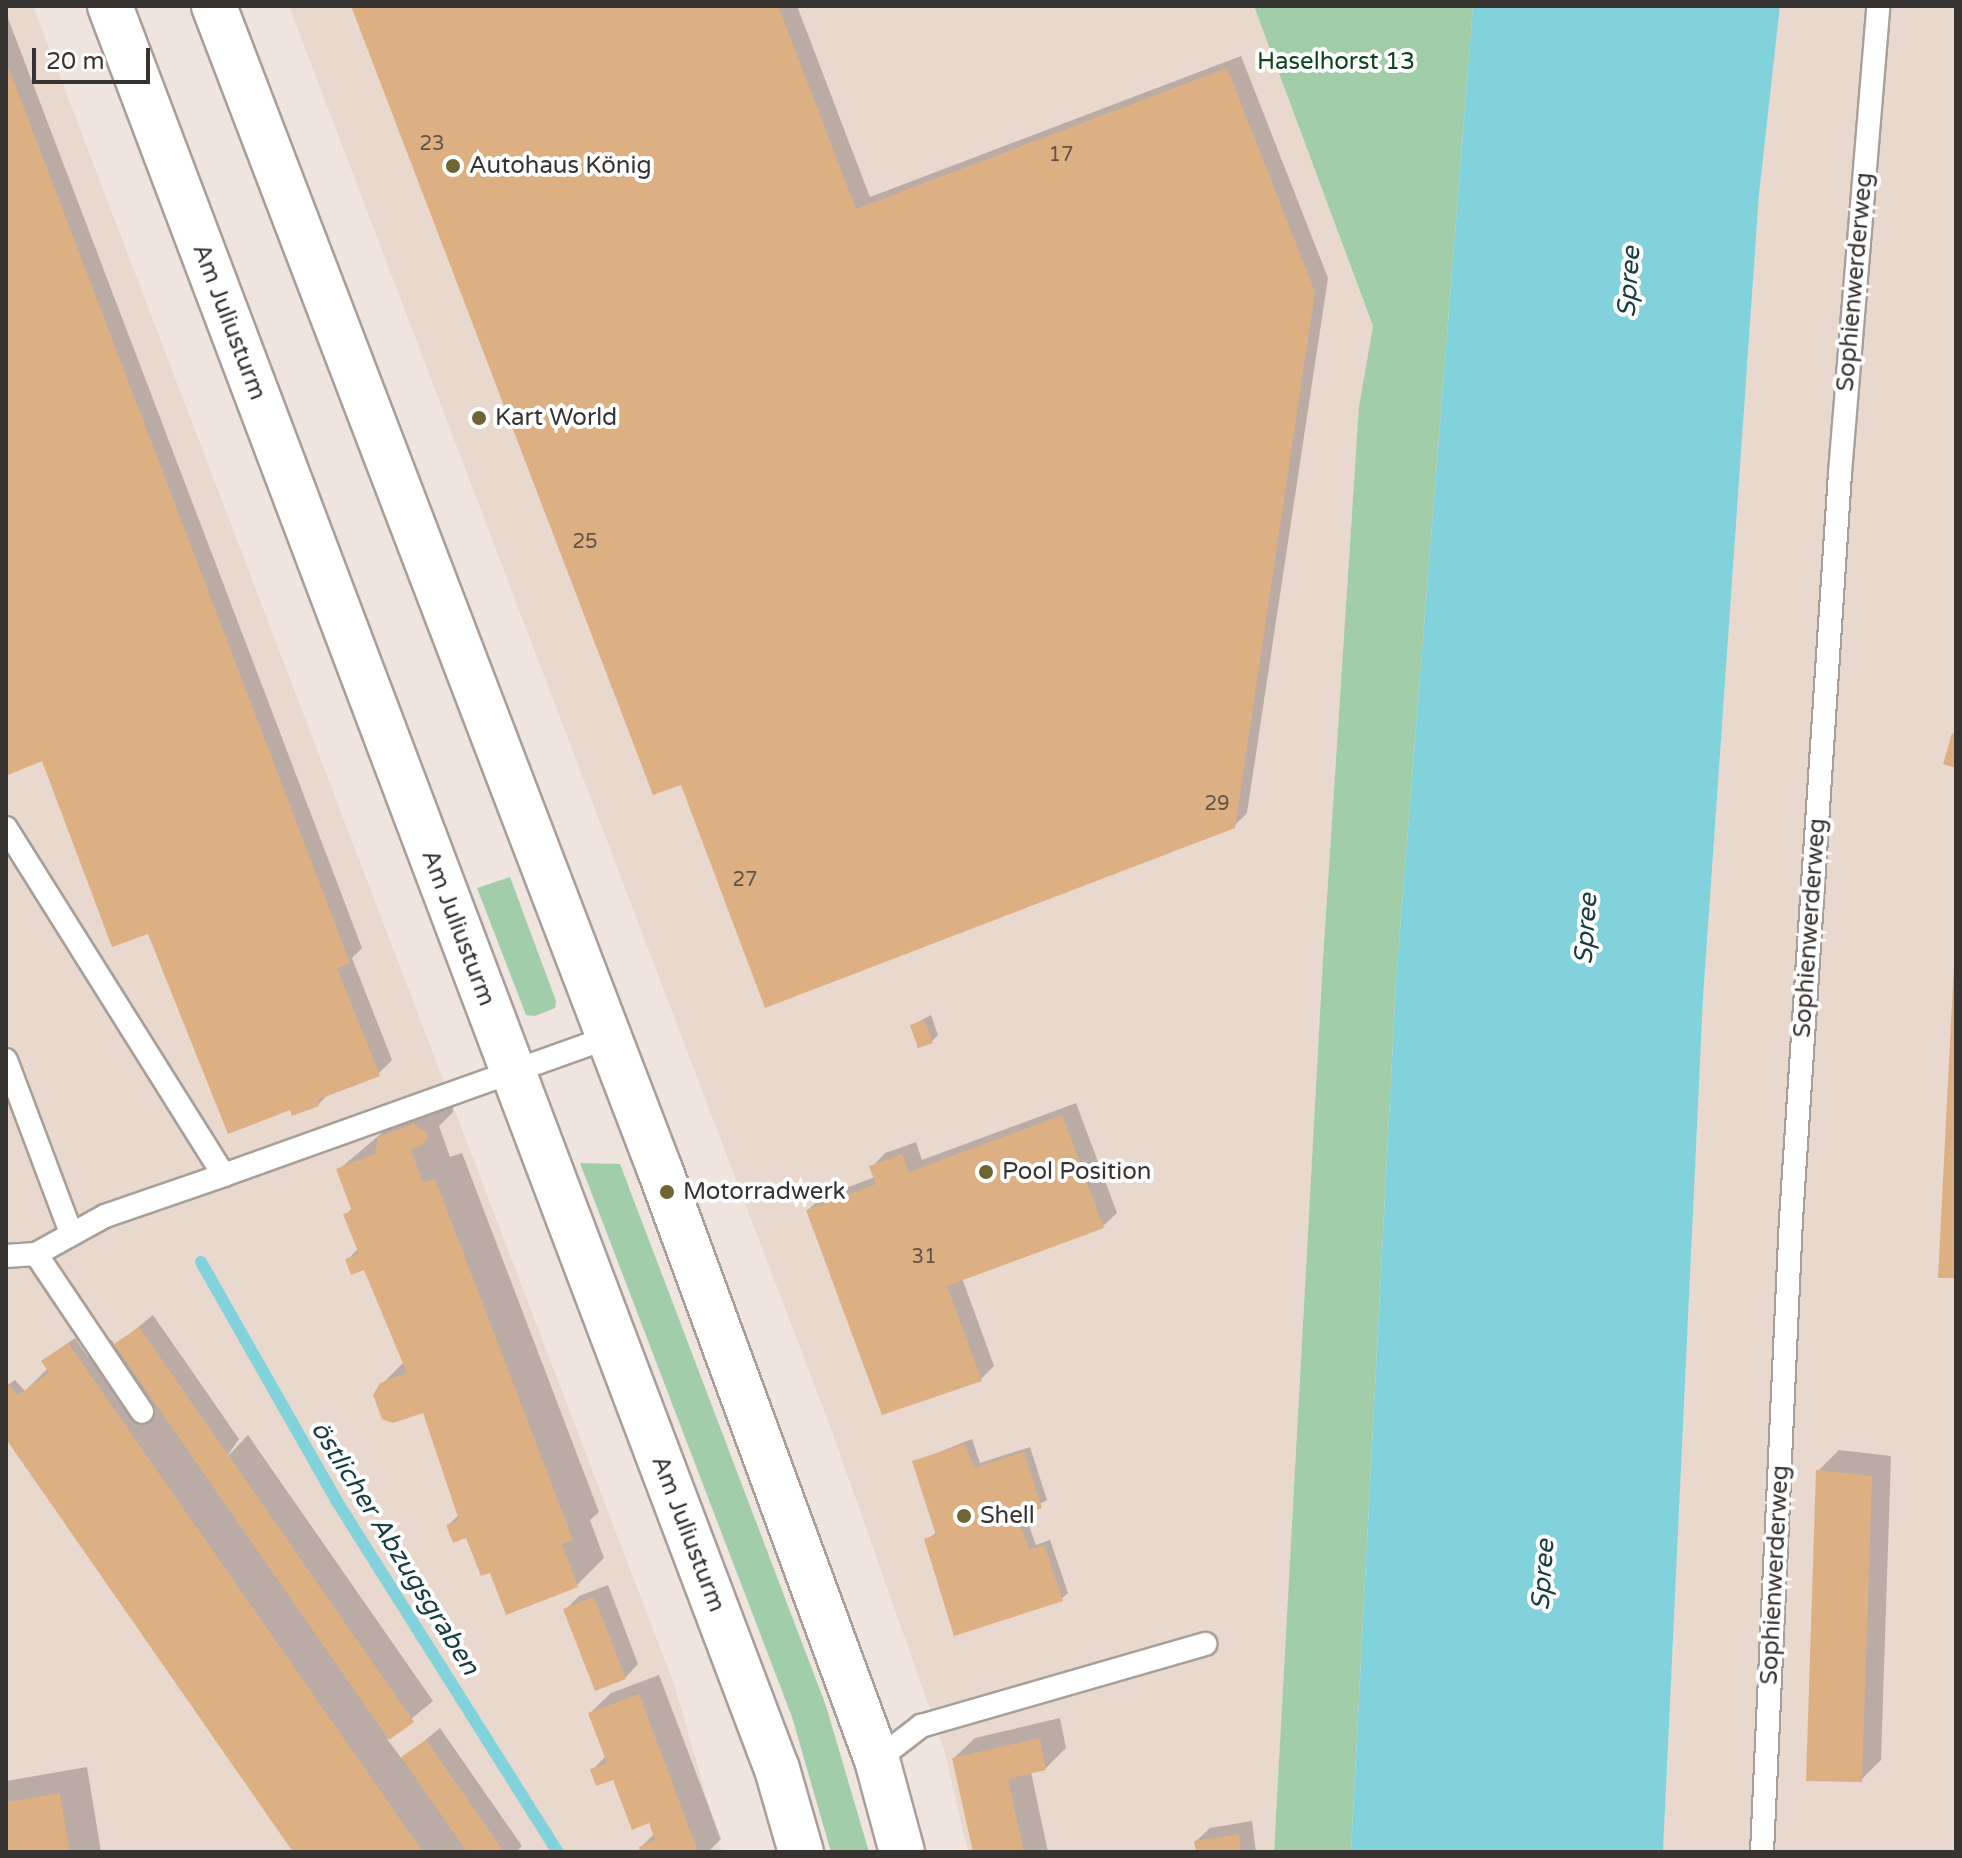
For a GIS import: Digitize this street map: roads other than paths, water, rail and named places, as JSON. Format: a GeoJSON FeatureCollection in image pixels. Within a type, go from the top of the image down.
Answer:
{"type":"FeatureCollection","features":[{"type":"Feature","properties":{"kind":"main road","name":"Am Juliusturm"},"geometry":{"type":"LineString","coordinates":[[110,6],[777,1769],[801,1852]]}},
{"type":"Feature","properties":{"kind":"main road"},"geometry":{"type":"LineString","coordinates":[[214,6],[610,1037],[877,1760],[902,1852]]}},
{"type":"Feature","properties":{"kind":"lane","name":"Sophienwerderweg"},"geometry":{"type":"LineString","coordinates":[[1762,1852],[1791,1219],[1840,473],[1878,6]]}},
{"type":"Feature","properties":{"kind":"lane"},"geometry":{"type":"LineString","coordinates":[[6,828],[224,1175]]}},
{"type":"Feature","properties":{"kind":"lane"},"geometry":{"type":"LineString","coordinates":[[6,1256],[36,1254],[71,1233],[224,1175],[514,1075],[610,1037]]}},
{"type":"Feature","properties":{"kind":"lane"},"geometry":{"type":"LineString","coordinates":[[6,1060],[71,1233]]}},
{"type":"Feature","properties":{"kind":"lane"},"geometry":{"type":"LineString","coordinates":[[36,1254],[142,1412]]}},
{"type":"Feature","properties":{"kind":"lane"},"geometry":{"type":"LineString","coordinates":[[877,1760],[921,1726],[1205,1644]]}},
{"type":"Feature","properties":{"kind":"water","name":"Spree"},"geometry":{"type":"Polygon","coordinates":[[[1473,6],[1780,6],[1759,194],[1703,998],[1663,1852],[1351,1852],[1396,982],[1473,6]]]}},
{"type":"Feature","properties":{"kind":"waterway","name":"östlicher Abzugsgraben"},"geometry":{"type":"LineString","coordinates":[[201,1262],[336,1500],[558,1852]]}},
{"type":"Feature","properties":{"kind":"place","name":"Autohaus König"},"geometry":{"type":"Point","coordinates":[453,166]}},
{"type":"Feature","properties":{"kind":"place","name":"Kart World"},"geometry":{"type":"Point","coordinates":[479,418]}},
{"type":"Feature","properties":{"kind":"place","name":"Pool Position"},"geometry":{"type":"Point","coordinates":[986,1172]}},
{"type":"Feature","properties":{"kind":"place","name":"Motorradwerk"},"geometry":{"type":"Point","coordinates":[667,1192]}},
{"type":"Feature","properties":{"kind":"place","name":"Shell"},"geometry":{"type":"Point","coordinates":[964,1516]}},
{"type":"Feature","properties":{"kind":"park label","name":"Haselhorst 13"},"geometry":{"type":"Point","coordinates":[1336,62]}}]}
